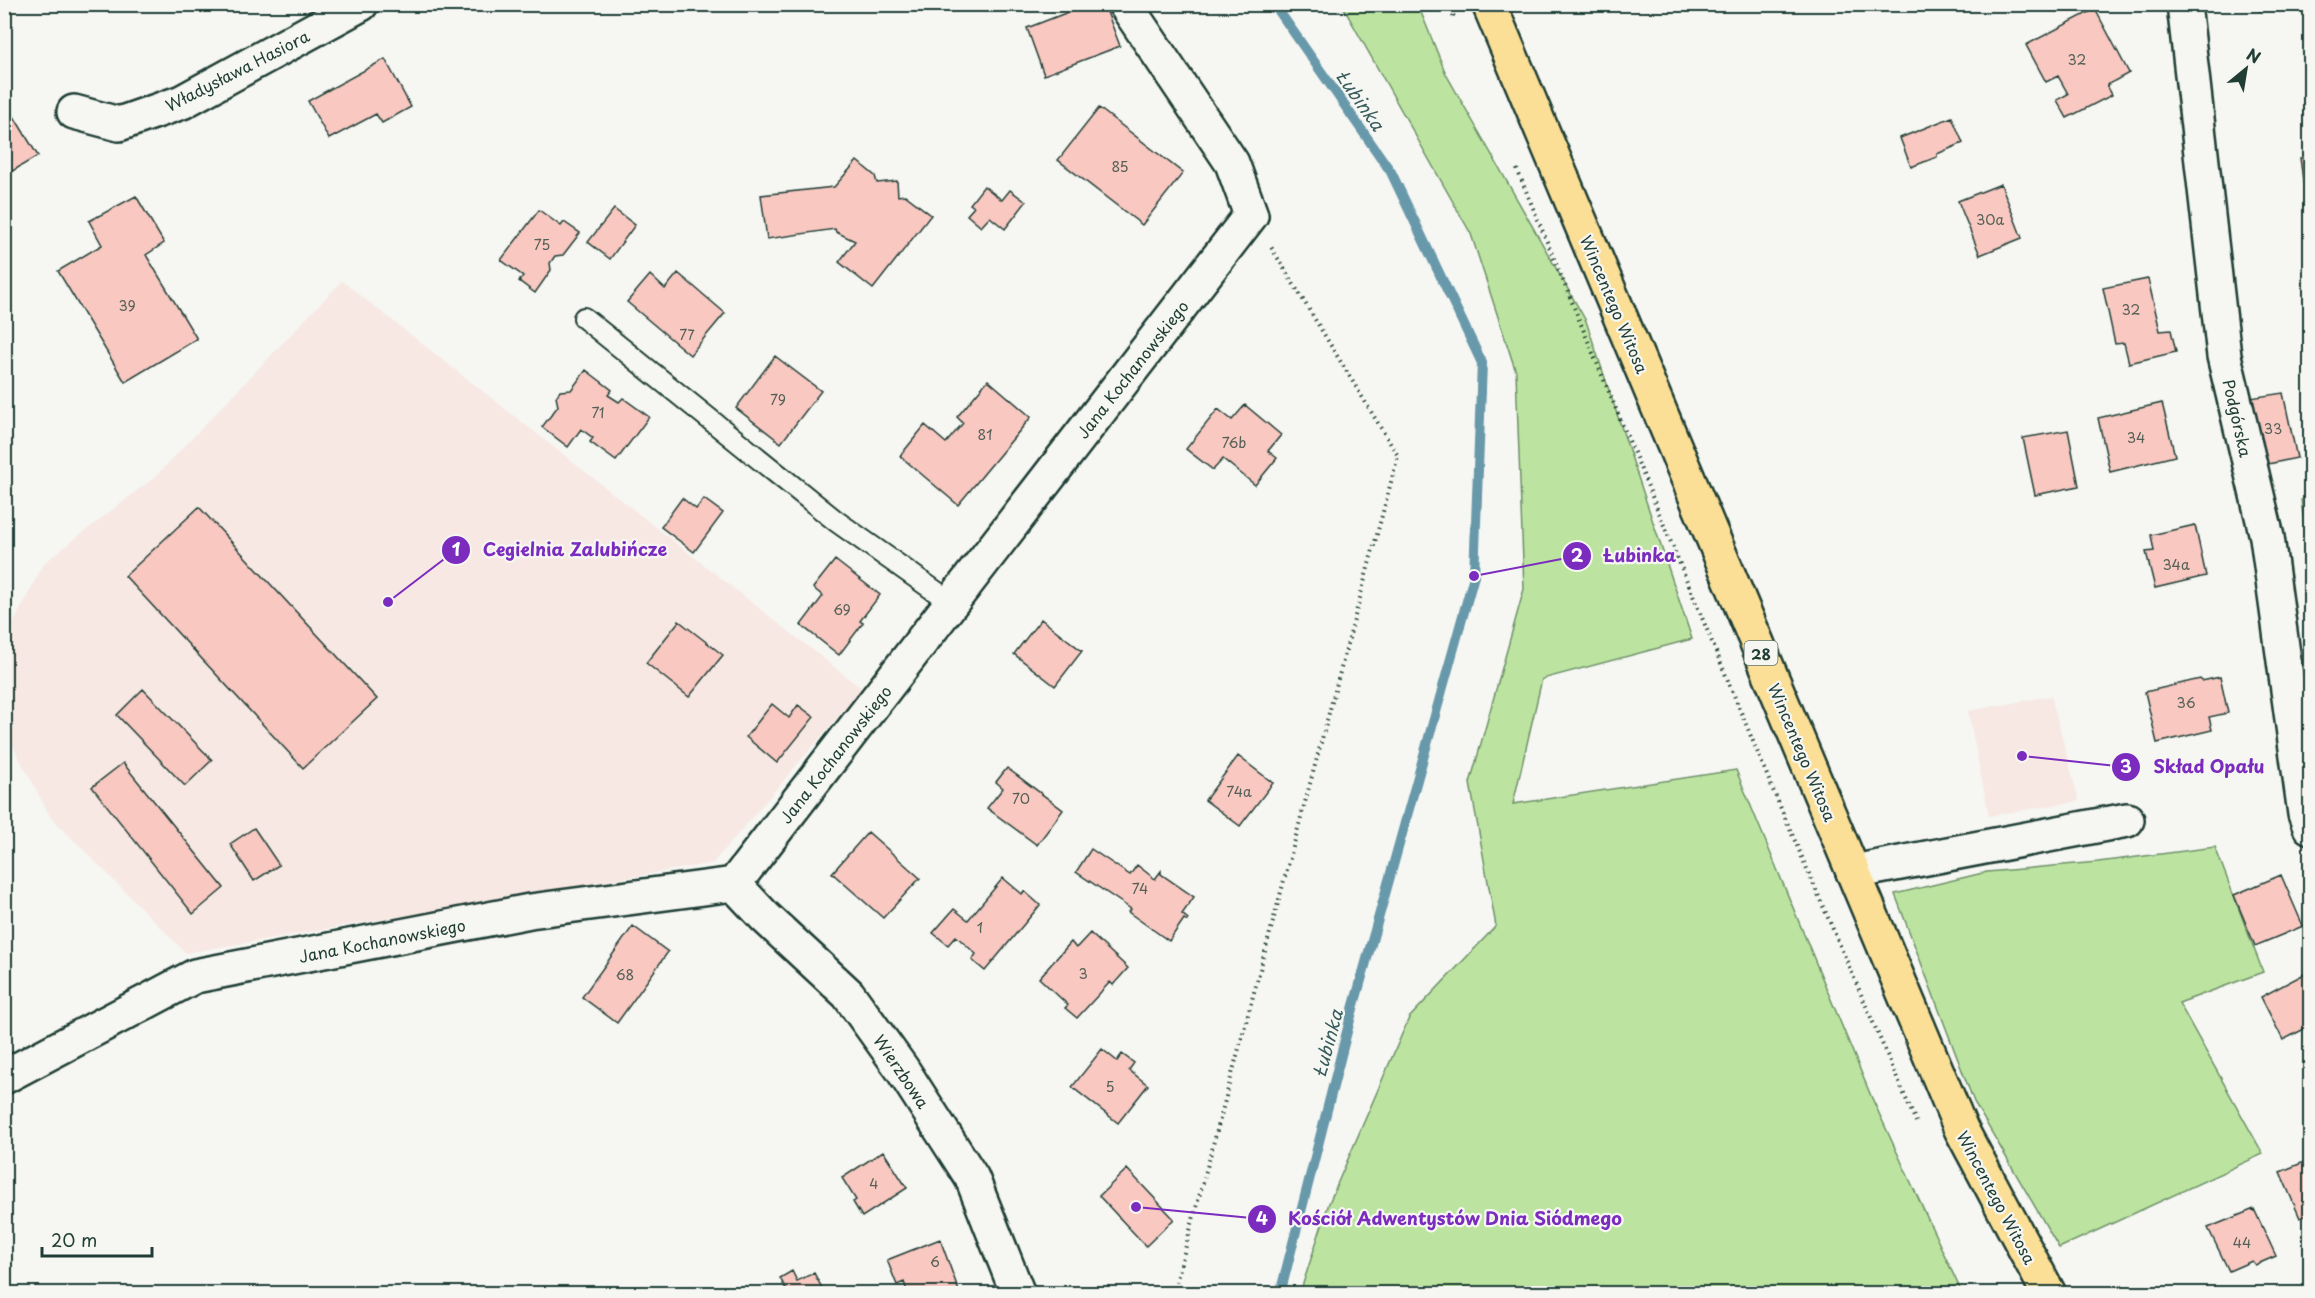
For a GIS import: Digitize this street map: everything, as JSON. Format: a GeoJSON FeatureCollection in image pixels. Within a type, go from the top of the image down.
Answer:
{"type":"FeatureCollection","features":[{"type":"Feature","properties":{"kind":"main road","name":"Wincentego Witosa"},"geometry":{"type":"LineString","coordinates":[[1489,4],[1961,1129],[2049,1293]]}},
{"type":"Feature","properties":{"kind":"street","name":"Władysława Hasiora"},"geometry":{"type":"LineString","coordinates":[[74,112],[119,124],[182,102],[361,4]]}},
{"type":"Feature","properties":{"kind":"street"},"geometry":{"type":"LineString","coordinates":[[1125,4],[1232,163],[1251,215]]}},
{"type":"Feature","properties":{"kind":"street","name":"Podgórska"},"geometry":{"type":"LineString","coordinates":[[2184,4],[2224,356],[2266,537],[2305,814],[2310,827]]}},
{"type":"Feature","properties":{"kind":"street","name":"Jana Kochanowskiego"},"geometry":{"type":"LineString","coordinates":[[4,1077],[195,976],[530,911],[734,884],[1251,215]]}},
{"type":"Feature","properties":{"kind":"street"},"geometry":{"type":"LineString","coordinates":[[1853,872],[2127,820]]}},
{"type":"Feature","properties":{"kind":"street","name":"Wierzbowa"},"geometry":{"type":"LineString","coordinates":[[734,884],[765,917],[848,994],[902,1069],[972,1178],[1018,1293]]}},
{"type":"Feature","properties":{"kind":"lane"},"geometry":{"type":"LineString","coordinates":[[584,318],[836,520],[952,603]]}},
{"type":"Feature","properties":{"kind":"path"},"geometry":{"type":"LineString","coordinates":[[1449,4],[1456,22]]}},
{"type":"Feature","properties":{"kind":"path"},"geometry":{"type":"LineString","coordinates":[[1513,160],[1776,797],[1919,1127]]}},
{"type":"Feature","properties":{"kind":"path"},"geometry":{"type":"LineString","coordinates":[[1173,1293],[1398,456],[1251,215]]}},
{"type":"Feature","properties":{"kind":"shaded area"},"geometry":{"type":"Polygon","coordinates":[[[342,281],[862,689],[713,863],[186,953],[50,816],[5,731],[4,642],[44,563],[156,476],[342,281]]]}},
{"type":"Feature","properties":{"kind":"shaded area"},"geometry":{"type":"Polygon","coordinates":[[[2051,696],[2079,801],[1989,816],[1968,711],[2051,696]]]}},
{"type":"Feature","properties":{"kind":"green space"},"geometry":{"type":"Polygon","coordinates":[[[1342,5],[1418,5],[1446,74],[1586,321],[1692,639],[1542,679],[1513,804],[1736,770],[1871,1096],[1962,1293],[1300,1293],[1329,1203],[1409,1018],[1496,926],[1470,783],[1524,589],[1516,372],[1471,234],[1342,5]]]}},
{"type":"Feature","properties":{"kind":"green space"},"geometry":{"type":"Polygon","coordinates":[[[2310,498],[2310,568],[2301,500],[2310,498]]]}},
{"type":"Feature","properties":{"kind":"green space"},"geometry":{"type":"Polygon","coordinates":[[[2215,847],[2263,972],[2179,1003],[2263,1154],[2059,1248],[1974,1102],[1895,894],[1987,872],[2098,862],[2215,847]]]}},
{"type":"Feature","properties":{"kind":"building"},"geometry":{"type":"Polygon","coordinates":[[[1089,4],[1104,4],[1120,46],[1044,75],[1027,28],[1089,4]]]}},
{"type":"Feature","properties":{"kind":"building"},"geometry":{"type":"Polygon","coordinates":[[[2257,4],[2280,4],[2259,11],[2257,4]]]}},
{"type":"Feature","properties":{"kind":"building"},"geometry":{"type":"Polygon","coordinates":[[[2095,9],[2129,73],[2107,85],[2112,95],[2067,118],[2057,100],[2068,94],[2058,76],[2046,82],[2026,45],[2095,9]]]}},
{"type":"Feature","properties":{"kind":"building"},"geometry":{"type":"Polygon","coordinates":[[[385,59],[411,107],[382,123],[376,114],[329,139],[308,101],[385,59]]]}},
{"type":"Feature","properties":{"kind":"building"},"geometry":{"type":"Polygon","coordinates":[[[4,100],[38,156],[4,176],[4,100]]]}},
{"type":"Feature","properties":{"kind":"building"},"geometry":{"type":"Polygon","coordinates":[[[1099,108],[1183,173],[1142,225],[1058,160],[1099,108]]]}},
{"type":"Feature","properties":{"kind":"building"},"geometry":{"type":"Polygon","coordinates":[[[1952,117],[1963,143],[1937,154],[1937,157],[1911,167],[1900,138],[1952,117]]]}},
{"type":"Feature","properties":{"kind":"building"},"geometry":{"type":"Polygon","coordinates":[[[2310,157],[2310,202],[2306,202],[2300,158],[2310,157]]]}},
{"type":"Feature","properties":{"kind":"building"},"geometry":{"type":"Polygon","coordinates":[[[857,161],[875,176],[877,183],[897,181],[898,196],[905,195],[931,215],[873,289],[839,262],[855,241],[836,232],[835,229],[767,239],[761,195],[834,187],[857,161]]]}},
{"type":"Feature","properties":{"kind":"building"},"geometry":{"type":"Polygon","coordinates":[[[2001,184],[2022,238],[1980,255],[1958,201],[2001,184]]]}},
{"type":"Feature","properties":{"kind":"building"},"geometry":{"type":"Polygon","coordinates":[[[984,186],[1002,200],[1010,190],[1026,202],[1005,229],[990,217],[981,227],[967,215],[974,207],[970,204],[984,186]]]}},
{"type":"Feature","properties":{"kind":"building"},"geometry":{"type":"Polygon","coordinates":[[[136,196],[164,243],[146,255],[197,339],[125,382],[58,271],[102,245],[89,221],[136,196]]]}},
{"type":"Feature","properties":{"kind":"building"},"geometry":{"type":"Polygon","coordinates":[[[614,209],[635,225],[610,259],[588,242],[614,209]]]}},
{"type":"Feature","properties":{"kind":"building"},"geometry":{"type":"Polygon","coordinates":[[[539,210],[561,226],[564,222],[580,233],[563,255],[555,256],[550,263],[551,270],[535,293],[519,281],[523,276],[501,260],[539,210]]]}},
{"type":"Feature","properties":{"kind":"building"},"geometry":{"type":"Polygon","coordinates":[[[678,273],[725,313],[690,355],[627,302],[650,275],[665,289],[678,273]]]}},
{"type":"Feature","properties":{"kind":"building"},"geometry":{"type":"Polygon","coordinates":[[[2148,279],[2160,331],[2171,330],[2176,352],[2129,363],[2124,343],[2115,344],[2103,288],[2148,279]]]}},
{"type":"Feature","properties":{"kind":"building"},"geometry":{"type":"Polygon","coordinates":[[[775,356],[821,391],[781,443],[736,408],[775,356]]]}},
{"type":"Feature","properties":{"kind":"building"},"geometry":{"type":"Polygon","coordinates":[[[586,370],[612,390],[608,395],[619,402],[623,398],[649,417],[616,461],[590,442],[593,438],[581,429],[568,447],[542,427],[558,406],[556,397],[560,391],[571,390],[586,370]]]}},
{"type":"Feature","properties":{"kind":"building"},"geometry":{"type":"Polygon","coordinates":[[[988,380],[1031,417],[958,505],[900,456],[925,425],[946,443],[963,423],[957,417],[988,380]]]}},
{"type":"Feature","properties":{"kind":"building"},"geometry":{"type":"Polygon","coordinates":[[[2283,393],[2297,458],[2263,465],[2250,398],[2283,393]]]}},
{"type":"Feature","properties":{"kind":"building"},"geometry":{"type":"Polygon","coordinates":[[[2162,403],[2175,456],[2110,472],[2098,418],[2162,403]]]}},
{"type":"Feature","properties":{"kind":"building"},"geometry":{"type":"Polygon","coordinates":[[[1245,405],[1281,435],[1268,451],[1277,458],[1255,485],[1223,459],[1213,470],[1186,449],[1218,409],[1232,420],[1245,405]]]}},
{"type":"Feature","properties":{"kind":"building"},"geometry":{"type":"Polygon","coordinates":[[[2068,430],[2079,486],[2035,495],[2023,438],[2068,430]]]}},
{"type":"Feature","properties":{"kind":"building"},"geometry":{"type":"Polygon","coordinates":[[[682,498],[696,509],[704,499],[723,513],[694,552],[661,527],[682,498]]]}},
{"type":"Feature","properties":{"kind":"building"},"geometry":{"type":"Polygon","coordinates":[[[199,507],[377,699],[303,768],[125,576],[199,507]]]}},
{"type":"Feature","properties":{"kind":"building"},"geometry":{"type":"Polygon","coordinates":[[[2195,525],[2206,576],[2155,588],[2146,552],[2154,551],[2151,535],[2195,525]]]}},
{"type":"Feature","properties":{"kind":"building"},"geometry":{"type":"Polygon","coordinates":[[[835,560],[880,595],[860,621],[863,623],[839,655],[801,625],[823,596],[813,588],[835,560]]]}},
{"type":"Feature","properties":{"kind":"building"},"geometry":{"type":"Polygon","coordinates":[[[1041,619],[1082,651],[1055,686],[1014,654],[1041,619]]]}},
{"type":"Feature","properties":{"kind":"building"},"geometry":{"type":"Polygon","coordinates":[[[679,621],[723,655],[689,697],[646,663],[679,621]]]}},
{"type":"Feature","properties":{"kind":"building"},"geometry":{"type":"Polygon","coordinates":[[[2220,677],[2228,713],[2209,717],[2212,730],[2157,743],[2145,692],[2200,679],[2202,681],[2220,677]]]}},
{"type":"Feature","properties":{"kind":"building"},"geometry":{"type":"Polygon","coordinates":[[[143,689],[212,760],[185,786],[117,715],[143,689]]]}},
{"type":"Feature","properties":{"kind":"building"},"geometry":{"type":"Polygon","coordinates":[[[772,704],[789,718],[798,705],[814,717],[777,763],[746,737],[772,704]]]}},
{"type":"Feature","properties":{"kind":"building"},"geometry":{"type":"Polygon","coordinates":[[[1238,756],[1273,783],[1240,826],[1205,800],[1238,756]]]}},
{"type":"Feature","properties":{"kind":"building"},"geometry":{"type":"Polygon","coordinates":[[[123,763],[224,888],[193,914],[92,787],[123,763]]]}},
{"type":"Feature","properties":{"kind":"building"},"geometry":{"type":"Polygon","coordinates":[[[1007,768],[1063,810],[1037,845],[987,808],[1003,788],[996,782],[1007,768]]]}},
{"type":"Feature","properties":{"kind":"building"},"geometry":{"type":"Polygon","coordinates":[[[254,828],[279,865],[254,881],[230,844],[254,828]]]}},
{"type":"Feature","properties":{"kind":"building"},"geometry":{"type":"Polygon","coordinates":[[[868,832],[920,878],[883,918],[832,873],[868,832]]]}},
{"type":"Feature","properties":{"kind":"building"},"geometry":{"type":"Polygon","coordinates":[[[1091,849],[1130,875],[1137,865],[1155,879],[1161,871],[1161,874],[1194,897],[1182,914],[1188,919],[1187,921],[1184,919],[1169,941],[1128,912],[1131,909],[1076,872],[1091,849]]]}},
{"type":"Feature","properties":{"kind":"building"},"geometry":{"type":"Polygon","coordinates":[[[2281,875],[2303,926],[2255,946],[2234,895],[2281,875]]]}},
{"type":"Feature","properties":{"kind":"building"},"geometry":{"type":"Polygon","coordinates":[[[1003,878],[1022,894],[1024,891],[1040,905],[985,971],[972,960],[976,954],[956,936],[948,945],[933,933],[954,909],[968,920],[1003,878]]]}},
{"type":"Feature","properties":{"kind":"building"},"geometry":{"type":"Polygon","coordinates":[[[633,926],[668,952],[617,1023],[582,997],[633,926]]]}},
{"type":"Feature","properties":{"kind":"building"},"geometry":{"type":"Polygon","coordinates":[[[1090,933],[1128,968],[1113,985],[1110,982],[1077,1018],[1065,1008],[1068,1005],[1039,978],[1071,942],[1076,948],[1090,933]]]}},
{"type":"Feature","properties":{"kind":"building"},"geometry":{"type":"Polygon","coordinates":[[[2310,971],[2310,1026],[2283,1040],[2261,997],[2310,971]]]}},
{"type":"Feature","properties":{"kind":"building"},"geometry":{"type":"Polygon","coordinates":[[[1102,1049],[1117,1061],[1122,1054],[1134,1063],[1129,1070],[1148,1085],[1118,1123],[1072,1087],[1102,1049]]]}},
{"type":"Feature","properties":{"kind":"building"},"geometry":{"type":"Polygon","coordinates":[[[883,1151],[907,1188],[862,1217],[853,1202],[856,1200],[842,1178],[883,1151]]]}},
{"type":"Feature","properties":{"kind":"building"},"geometry":{"type":"Polygon","coordinates":[[[2309,1160],[2310,1214],[2300,1218],[2280,1172],[2309,1160]]]}},
{"type":"Feature","properties":{"kind":"building"},"geometry":{"type":"Polygon","coordinates":[[[1127,1169],[1174,1219],[1146,1246],[1099,1196],[1127,1169]]]}},
{"type":"Feature","properties":{"kind":"building"},"geometry":{"type":"Polygon","coordinates":[[[2254,1209],[2276,1256],[2255,1265],[2252,1261],[2229,1271],[2208,1228],[2254,1209]]]}},
{"type":"Feature","properties":{"kind":"building"},"geometry":{"type":"Polygon","coordinates":[[[940,1239],[960,1294],[908,1294],[904,1282],[897,1285],[887,1260],[940,1239]]]}},
{"type":"Feature","properties":{"kind":"building"},"geometry":{"type":"Polygon","coordinates":[[[792,1271],[797,1281],[814,1273],[822,1288],[819,1289],[821,1294],[778,1294],[786,1289],[780,1278],[792,1271]]]}},
{"type":"Feature","properties":{"kind":"waterway","name":"Łubinka"},"geometry":{"type":"LineString","coordinates":[[1274,4],[1391,172],[1482,363],[1474,576],[1351,1016],[1280,1294]]}},
{"type":"Feature","properties":{"kind":"place","name":"Łubinka"},"geometry":{"type":"Point","coordinates":[1474,576]}},
{"type":"Feature","properties":{"kind":"place","name":"Cegielnia Zalubińcze"},"geometry":{"type":"Point","coordinates":[388,602]}},
{"type":"Feature","properties":{"kind":"place","name":"Skład Opału"},"geometry":{"type":"Point","coordinates":[2022,756]}},
{"type":"Feature","properties":{"kind":"place","name":"Kościół Adwentystów Dnia Siódmego"},"geometry":{"type":"Point","coordinates":[1136,1207]}}]}
